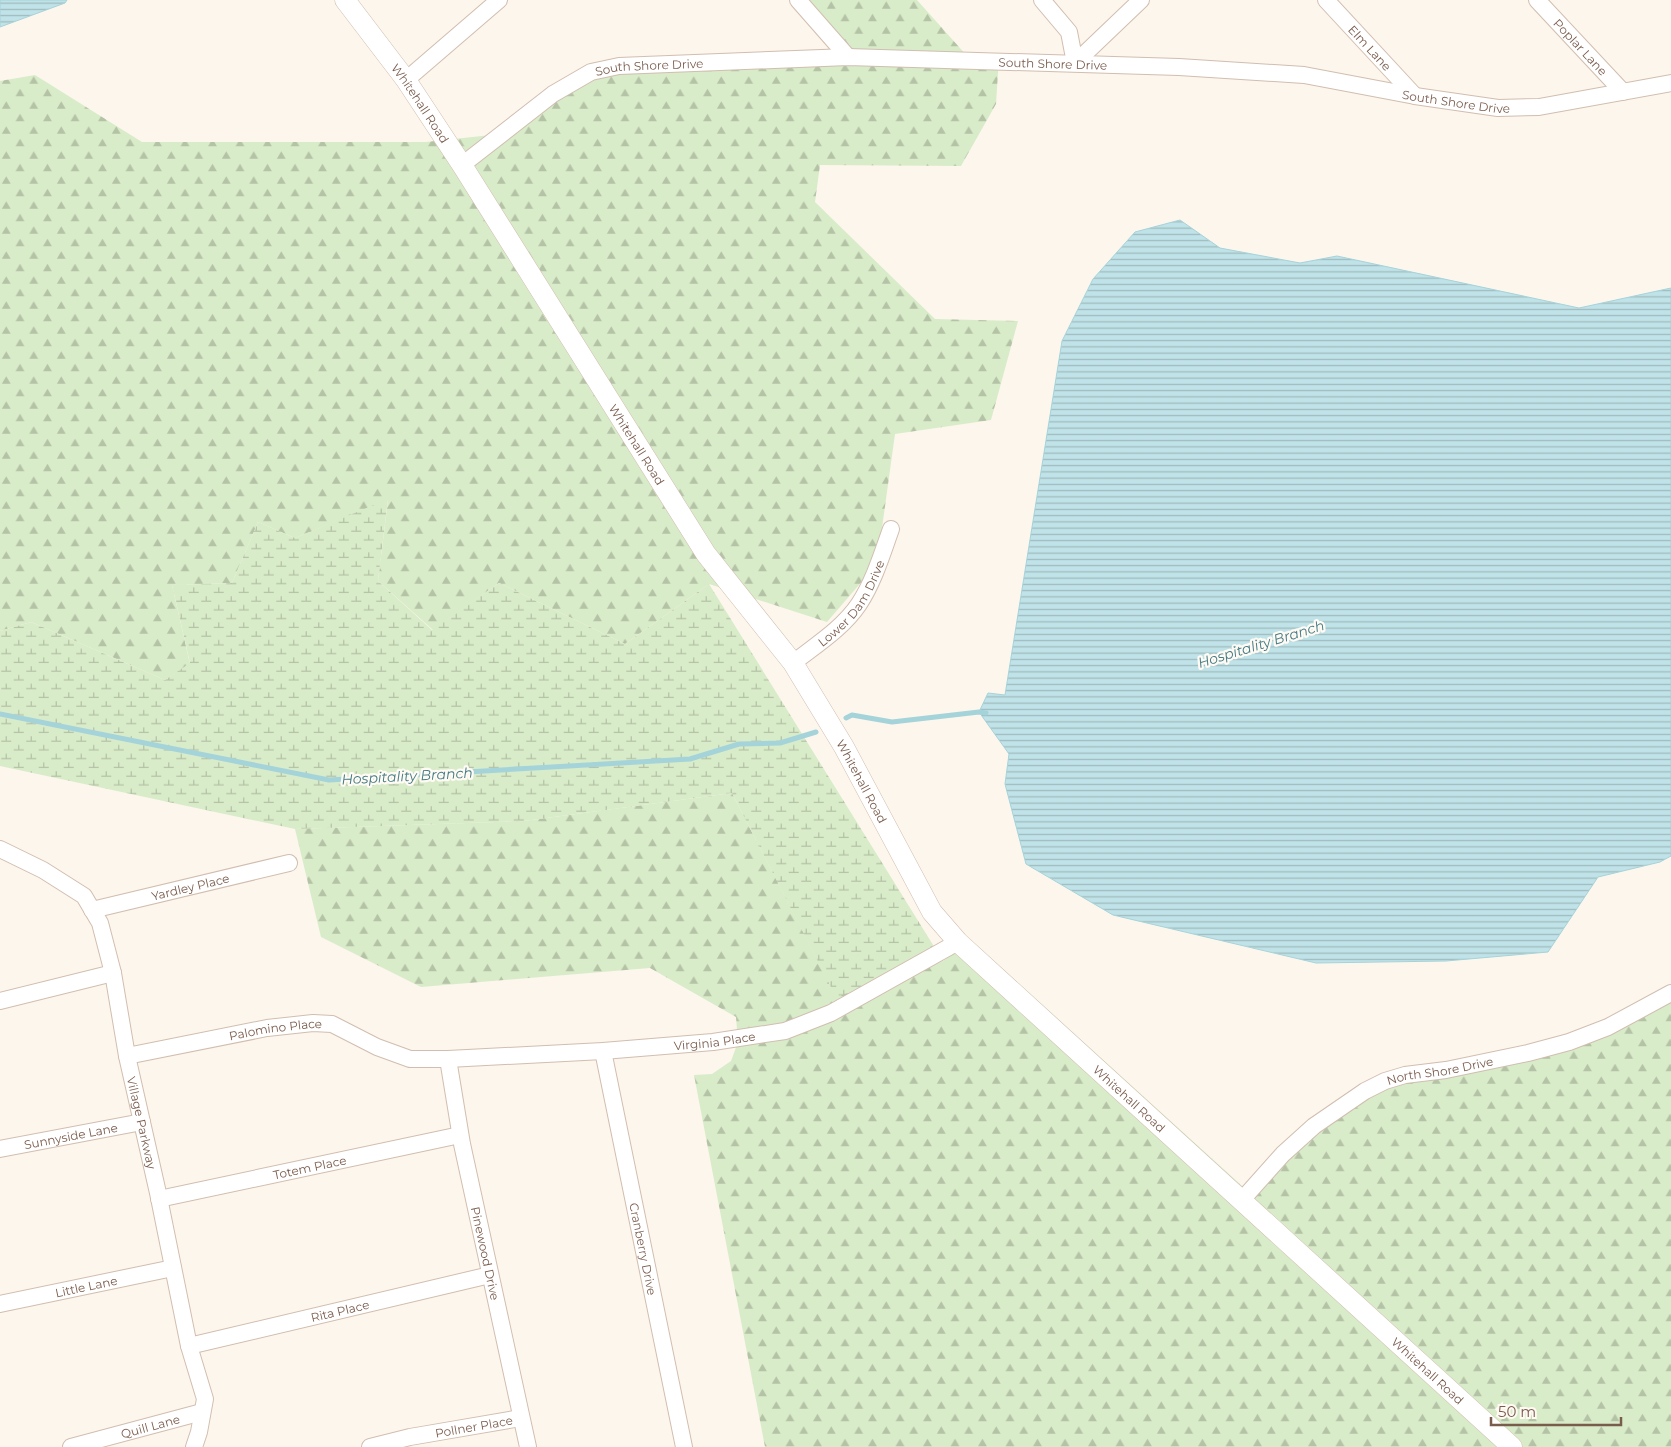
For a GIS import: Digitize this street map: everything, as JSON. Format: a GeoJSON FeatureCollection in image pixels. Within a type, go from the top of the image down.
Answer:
{"type":"FeatureCollection","features":[{"type":"Feature","properties":{"kind":"street","name":"Whitehall Road"},"geometry":{"type":"LineString","coordinates":[[345,0],[406,80],[462,165],[706,554],[793,663],[844,747],[932,912],[958,942],[1512,1447]]}},
{"type":"Feature","properties":{"kind":"street"},"geometry":{"type":"LineString","coordinates":[[406,80],[499,0]]}},
{"type":"Feature","properties":{"kind":"street"},"geometry":{"type":"LineString","coordinates":[[798,0],[848,57]]}},
{"type":"Feature","properties":{"kind":"street"},"geometry":{"type":"LineString","coordinates":[[1042,0],[1069,32],[1075,63]]}},
{"type":"Feature","properties":{"kind":"street"},"geometry":{"type":"LineString","coordinates":[[1075,63],[1141,0]]}},
{"type":"Feature","properties":{"kind":"street","name":"Elm Lane"},"geometry":{"type":"LineString","coordinates":[[1326,0],[1415,96]]}},
{"type":"Feature","properties":{"kind":"street","name":"Poplar Lane"},"geometry":{"type":"LineString","coordinates":[[1537,0],[1623,92]]}},
{"type":"Feature","properties":{"kind":"street","name":"South Shore Drive"},"geometry":{"type":"LineString","coordinates":[[462,165],[553,94],[591,72],[619,66],[848,57],[1242,70],[1304,75],[1415,96],[1498,108],[1553,105],[1671,83]]}},
{"type":"Feature","properties":{"kind":"street","name":"Lower Dam Drive"},"geometry":{"type":"LineString","coordinates":[[793,663],[841,624],[858,605],[872,582],[891,529]]}},
{"type":"Feature","properties":{"kind":"street","name":"Village Parkway"},"geometry":{"type":"LineString","coordinates":[[0,849],[43,870],[84,896],[100,923],[113,973],[127,1056],[189,1346],[205,1399],[194,1447]]}},
{"type":"Feature","properties":{"kind":"street","name":"Yardley Place"},"geometry":{"type":"LineString","coordinates":[[92,910],[289,863]]}},
{"type":"Feature","properties":{"kind":"street","name":"Virginia Place"},"geometry":{"type":"LineString","coordinates":[[448,1059],[603,1051],[713,1042],[785,1031],[831,1013],[958,942]]}},
{"type":"Feature","properties":{"kind":"street"},"geometry":{"type":"LineString","coordinates":[[0,1001],[113,973]]}},
{"type":"Feature","properties":{"kind":"street","name":"North Shore Drive"},"geometry":{"type":"LineString","coordinates":[[1241,1201],[1282,1154],[1314,1126],[1384,1081],[1405,1075],[1446,1070],[1589,1036],[1671,993]]}},
{"type":"Feature","properties":{"kind":"street","name":"Palomino Place"},"geometry":{"type":"LineString","coordinates":[[127,1056],[267,1028],[313,1023],[332,1024],[377,1047],[410,1059],[448,1059]]}},
{"type":"Feature","properties":{"kind":"street","name":"Cranberry Drive"},"geometry":{"type":"LineString","coordinates":[[603,1051],[684,1447]]}},
{"type":"Feature","properties":{"kind":"street","name":"Pinewood Drive"},"geometry":{"type":"LineString","coordinates":[[448,1059],[460,1134],[528,1447]]}},
{"type":"Feature","properties":{"kind":"street","name":"Sunnyside Lane"},"geometry":{"type":"LineString","coordinates":[[0,1149],[142,1122]]}},
{"type":"Feature","properties":{"kind":"street","name":"Totem Place"},"geometry":{"type":"LineString","coordinates":[[159,1199],[460,1134]]}},
{"type":"Feature","properties":{"kind":"street","name":"Little Lane"},"geometry":{"type":"LineString","coordinates":[[0,1304],[173,1268]]}},
{"type":"Feature","properties":{"kind":"street","name":"Rita Place"},"geometry":{"type":"LineString","coordinates":[[189,1346],[490,1275]]}},
{"type":"Feature","properties":{"kind":"street","name":"Quill Lane"},"geometry":{"type":"LineString","coordinates":[[71,1447],[202,1412]]}},
{"type":"Feature","properties":{"kind":"street","name":"Pollner Place"},"geometry":{"type":"LineString","coordinates":[[370,1447],[410,1437],[521,1418]]}},
{"type":"Feature","properties":{"kind":"green space"},"geometry":{"type":"Polygon","coordinates":[[[801,0],[917,0],[968,57],[999,57],[996,104],[961,166],[820,165],[815,202],[935,319],[1018,321],[991,420],[895,434],[877,564],[827,622],[709,584],[625,644],[499,583],[433,630],[378,581],[388,500],[295,538],[258,522],[232,583],[172,585],[190,664],[165,680],[31,622],[0,631],[0,81],[35,75],[142,142],[426,142],[491,135],[622,65],[852,55],[801,0]]]}},
{"type":"Feature","properties":{"kind":"green space"},"geometry":{"type":"Polygon","coordinates":[[[388,499],[378,581],[432,630],[499,583],[625,644],[709,584],[943,961],[836,997],[732,793],[524,821],[295,829],[0,766],[0,631],[31,622],[165,680],[190,663],[172,585],[232,583],[258,522],[295,538],[388,499]]]}},
{"type":"Feature","properties":{"kind":"green space"},"geometry":{"type":"Polygon","coordinates":[[[732,793],[836,996],[943,961],[971,940],[1251,1194],[1380,1076],[1565,1042],[1671,989],[1671,1447],[765,1447],[694,1075],[712,1074],[731,1061],[738,1042],[736,1017],[650,968],[421,987],[321,937],[295,829],[524,821],[732,793]]]}},
{"type":"Feature","properties":{"kind":"water"},"geometry":{"type":"Polygon","coordinates":[[[0,0],[67,0],[65,3],[0,27],[0,0]]]}},
{"type":"Feature","properties":{"kind":"water"},"geometry":{"type":"Polygon","coordinates":[[[1180,220],[1220,248],[1300,263],[1337,256],[1579,308],[1671,288],[1671,856],[1660,862],[1598,877],[1548,952],[1446,961],[1316,963],[1113,915],[1026,864],[1005,784],[1009,754],[979,712],[988,693],[1005,695],[1062,341],[1093,279],[1135,232],[1180,220]]]}},
{"type":"Feature","properties":{"kind":"waterway","name":"Hospitality Branch"},"geometry":{"type":"LineString","coordinates":[[846,718],[852,715],[892,722],[979,712],[986,713]]}},
{"type":"Feature","properties":{"kind":"waterway","name":"Hospitality Branch"},"geometry":{"type":"LineString","coordinates":[[0,714],[329,780],[690,759],[739,744],[780,743],[816,732]]}}]}
